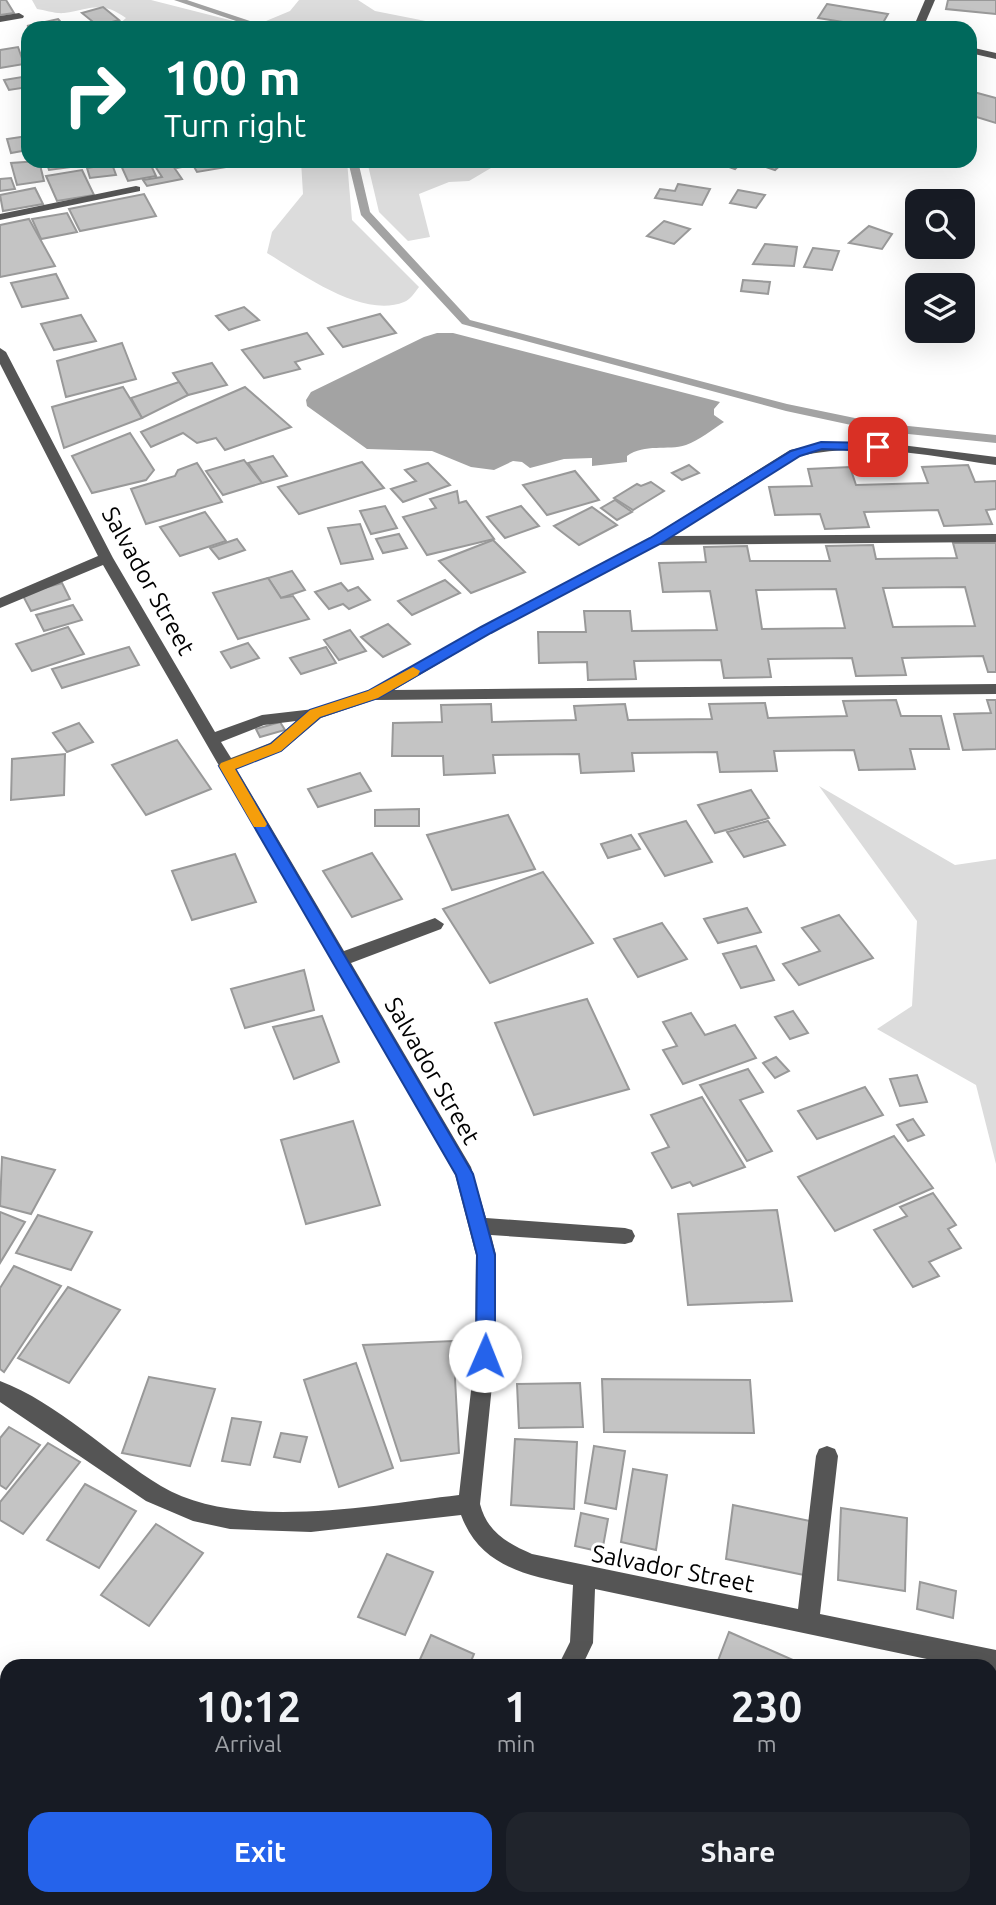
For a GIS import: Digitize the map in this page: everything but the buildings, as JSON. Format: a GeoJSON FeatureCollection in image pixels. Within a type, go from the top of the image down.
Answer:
{"type":"FeatureCollection","features":[{"type":"Feature","properties":{"kind":"street"},"geometry":{"type":"LineString","coordinates":[[921,21],[930,0]]}},
{"type":"Feature","properties":{"kind":"street"},"geometry":{"type":"LineString","coordinates":[[0,19],[19,16]]}},
{"type":"Feature","properties":{"kind":"street"},"geometry":{"type":"LineString","coordinates":[[977,52],[996,56]]}},
{"type":"Feature","properties":{"kind":"street"},"geometry":{"type":"LineString","coordinates":[[0,218],[136,190]]}},
{"type":"Feature","properties":{"kind":"street","name":"Salvador Street"},"geometry":{"type":"LineString","coordinates":[[0,352],[106,558],[464,1174],[486,1255],[485,1356],[469,1504],[472,1523],[484,1539],[505,1554],[531,1566],[808,1620],[983,1659]]}},
{"type":"Feature","properties":{"kind":"street"},"geometry":{"type":"LineString","coordinates":[[211,740],[262,720],[315,714],[373,695],[486,630],[655,541],[795,453],[821,445],[860,445],[996,461]]}},
{"type":"Feature","properties":{"kind":"street"},"geometry":{"type":"LineString","coordinates":[[655,541],[996,538]]}},
{"type":"Feature","properties":{"kind":"street"},"geometry":{"type":"LineString","coordinates":[[0,603],[106,558]]}},
{"type":"Feature","properties":{"kind":"street"},"geometry":{"type":"LineString","coordinates":[[373,695],[996,689]]}},
{"type":"Feature","properties":{"kind":"street"},"geometry":{"type":"LineString","coordinates":[[226,766],[276,747],[315,714]]}},
{"type":"Feature","properties":{"kind":"street"},"geometry":{"type":"LineString","coordinates":[[339,960],[435,925]]}},
{"type":"Feature","properties":{"kind":"street"},"geometry":{"type":"LineString","coordinates":[[478,1226],[625,1236]]}},
{"type":"Feature","properties":{"kind":"street"},"geometry":{"type":"LineString","coordinates":[[0,1391],[42,1415],[160,1497],[204,1515],[235,1521],[269,1521],[357,1517],[469,1504]]}},
{"type":"Feature","properties":{"kind":"street"},"geometry":{"type":"LineString","coordinates":[[808,1620],[827,1457]]}},
{"type":"Feature","properties":{"kind":"street"},"geometry":{"type":"LineString","coordinates":[[573,1659],[581,1643],[585,1576]]}},
{"type":"Feature","properties":{"kind":"shaded area"},"geometry":{"type":"Polygon","coordinates":[[[32,0],[151,0],[234,21],[123,21],[126,18],[103,7],[64,13],[37,9],[32,0]]]}},
{"type":"Feature","properties":{"kind":"shaded area"},"geometry":{"type":"Polygon","coordinates":[[[299,0],[358,0],[375,11],[426,21],[266,21],[290,11],[299,0]]]}},
{"type":"Feature","properties":{"kind":"shaded area"},"geometry":{"type":"Polygon","coordinates":[[[301,168],[348,168],[352,220],[419,287],[408,300],[388,306],[352,300],[333,292],[267,253],[272,232],[303,194],[301,168]]]}},
{"type":"Feature","properties":{"kind":"shaded area"},"geometry":{"type":"Polygon","coordinates":[[[369,168],[491,168],[469,181],[449,182],[419,194],[430,237],[408,241],[379,212],[369,168]]]}},
{"type":"Feature","properties":{"kind":"shaded area"},"geometry":{"type":"Polygon","coordinates":[[[437,333],[453,333],[720,402],[714,409],[714,415],[724,422],[686,445],[634,452],[627,456],[627,462],[592,466],[592,458],[564,459],[530,468],[522,462],[513,461],[494,470],[471,467],[432,451],[367,449],[307,406],[306,400],[311,392],[437,333]]]}},
{"type":"Feature","properties":{"kind":"shaded area"},"geometry":{"type":"Polygon","coordinates":[[[819,786],[955,865],[996,859],[996,1164],[976,1085],[877,1029],[912,1006],[917,921],[819,786]]]}},
{"type":"Feature","properties":{"kind":"waterway"},"geometry":{"type":"LineString","coordinates":[[178,0],[244,21]]}},
{"type":"Feature","properties":{"kind":"waterway"},"geometry":{"type":"LineString","coordinates":[[355,168],[365,213],[466,322],[786,407],[879,427],[996,439]]}},
{"type":"Feature","properties":{"kind":"slow traffic"},"geometry":{"type":"LineString","coordinates":[[259,824],[226,766],[276,747],[315,714],[373,695],[413,671]]}},
{"type":"Feature","properties":{"kind":"route"},"geometry":{"type":"LineString","coordinates":[[485,1356],[486,1255],[464,1174],[226,766],[276,747],[315,714],[373,695],[486,630],[655,541],[795,453],[821,445],[878,447]]}}]}
